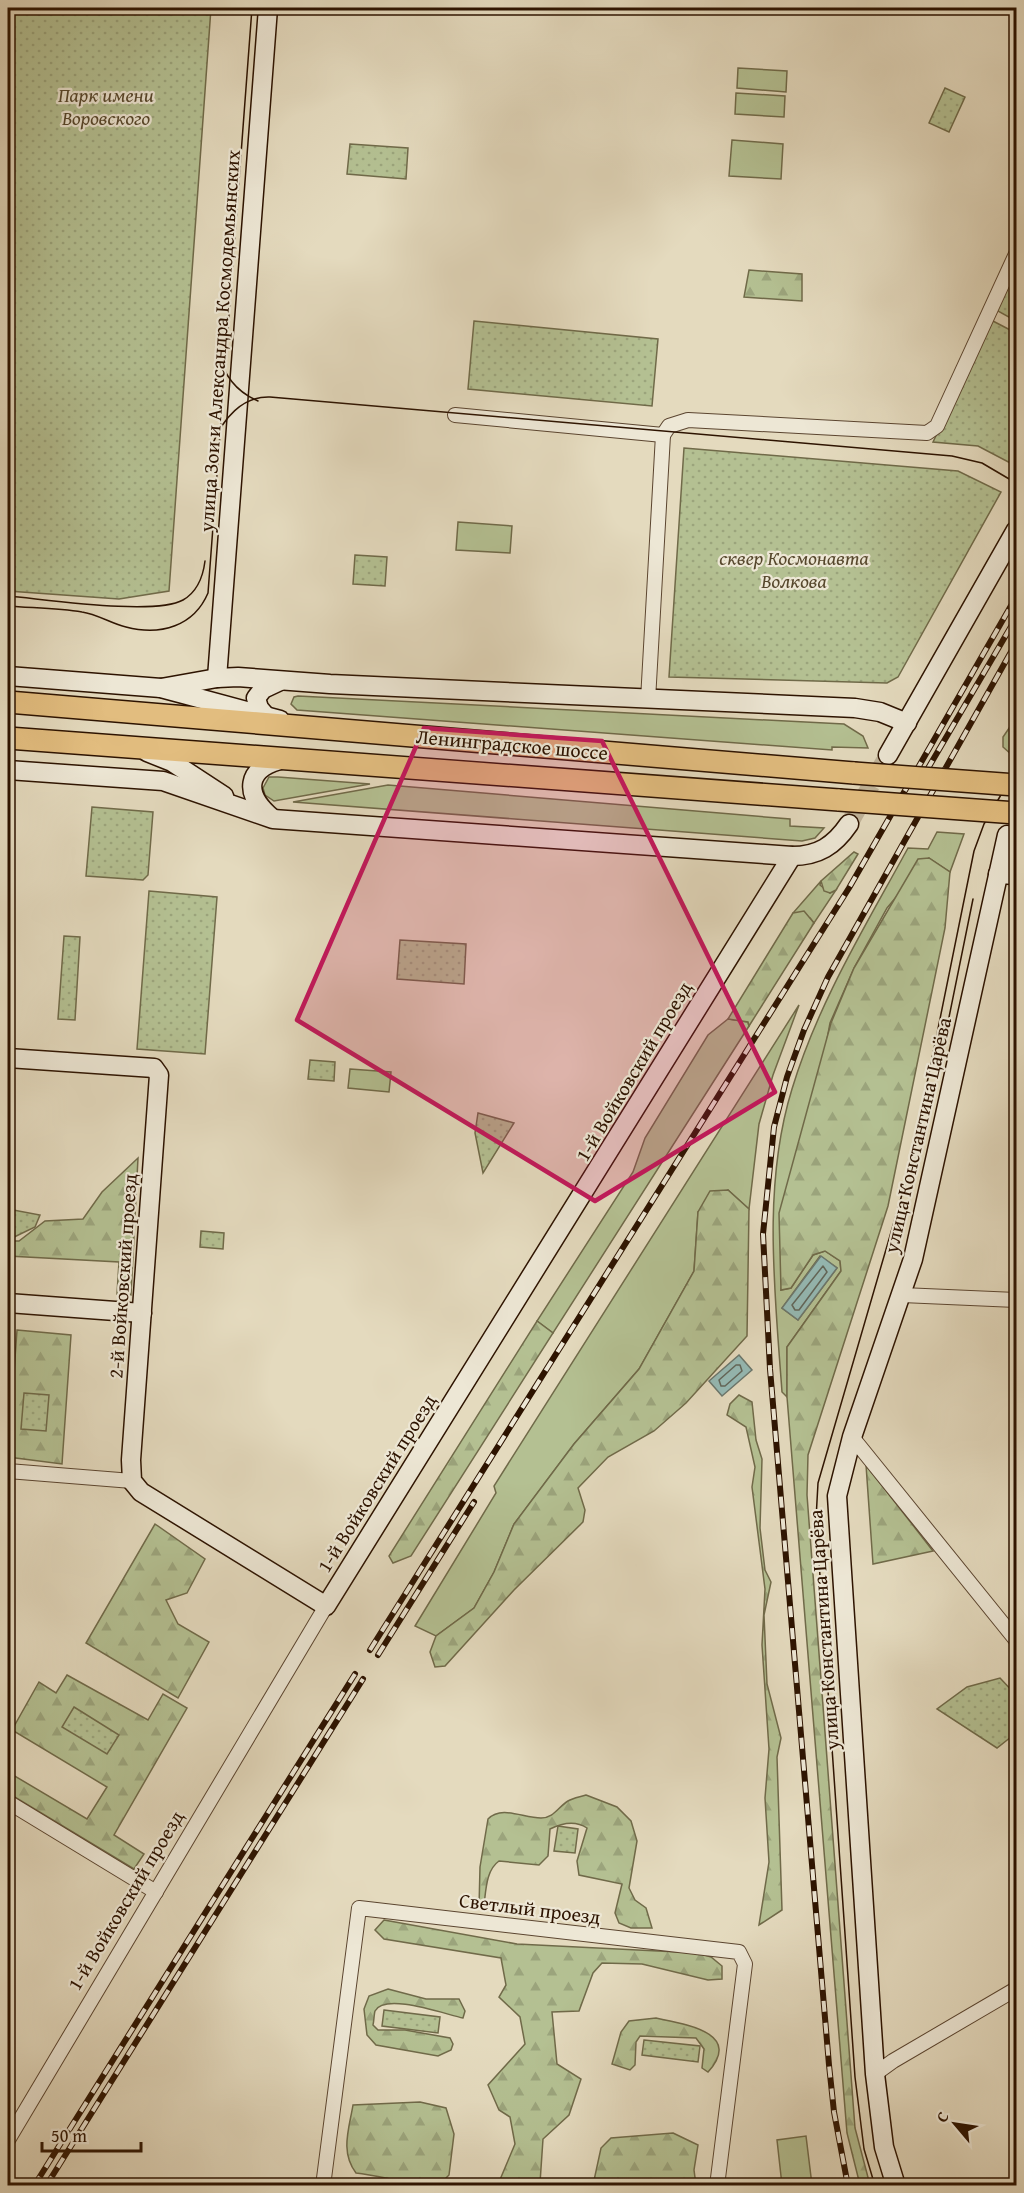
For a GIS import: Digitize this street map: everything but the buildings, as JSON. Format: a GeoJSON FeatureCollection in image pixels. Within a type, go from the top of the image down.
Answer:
{"type":"FeatureCollection","features":[{"type":"Feature","properties":{"kind":"main road","name":"Ленинградское шоссе"},"geometry":{"type":"LineString","coordinates":[[8,702],[854,773],[1017,784]]}},
{"type":"Feature","properties":{"kind":"main road","name":"Ленинградское шоссе"},"geometry":{"type":"LineString","coordinates":[[8,738],[1017,813]]}},
{"type":"Feature","properties":{"kind":"street","name":"улица Зои и Александра Космодемьянских"},"geometry":{"type":"LineString","coordinates":[[217,678],[268,8]]}},
{"type":"Feature","properties":{"kind":"street"},"geometry":{"type":"LineString","coordinates":[[648,700],[663,435],[669,426],[688,420],[927,433],[937,426],[1017,254]]}},
{"type":"Feature","properties":{"kind":"street"},"geometry":{"type":"LineString","coordinates":[[455,415],[663,435]]}},
{"type":"Feature","properties":{"kind":"street"},"geometry":{"type":"LineString","coordinates":[[888,755],[1017,530]]}},
{"type":"Feature","properties":{"kind":"street"},"geometry":{"type":"LineString","coordinates":[[8,676],[161,688],[265,715],[296,726]]}},
{"type":"Feature","properties":{"kind":"street"},"geometry":{"type":"LineString","coordinates":[[161,688],[217,678],[855,708],[880,712],[907,723]]}},
{"type":"Feature","properties":{"kind":"street"},"geometry":{"type":"LineString","coordinates":[[265,715],[256,703],[258,694],[270,684],[280,681]]}},
{"type":"Feature","properties":{"kind":"street"},"geometry":{"type":"LineString","coordinates":[[131,747],[172,762],[246,811]]}},
{"type":"Feature","properties":{"kind":"street"},"geometry":{"type":"LineString","coordinates":[[272,818],[254,799],[252,783],[260,768],[268,763],[284,759]]}},
{"type":"Feature","properties":{"kind":"street"},"geometry":{"type":"LineString","coordinates":[[8,770],[163,781],[272,818],[792,856],[809,855],[828,848],[849,824]]}},
{"type":"Feature","properties":{"kind":"street","name":"улица Константина Царёва"},"geometry":{"type":"LineString","coordinates":[[896,2186],[884,2147],[875,2074],[837,1519],[839,1485],[852,1437],[902,1294],[920,1228],[1007,835]]}},
{"type":"Feature","properties":{"kind":"street","name":"1-й Войковский проезд"},"geometry":{"type":"LineString","coordinates":[[8,2140],[326,1606],[792,856]]}},
{"type":"Feature","properties":{"kind":"street"},"geometry":{"type":"LineString","coordinates":[[998,874],[1017,875]]}},
{"type":"Feature","properties":{"kind":"street","name":"2-й Войковский проезд"},"geometry":{"type":"LineString","coordinates":[[8,1058],[154,1068],[159,1075],[131,1460],[132,1481]]}},
{"type":"Feature","properties":{"kind":"street"},"geometry":{"type":"LineString","coordinates":[[902,1294],[1017,1300]]}},
{"type":"Feature","properties":{"kind":"street"},"geometry":{"type":"LineString","coordinates":[[8,1303],[141,1312]]}},
{"type":"Feature","properties":{"kind":"street"},"geometry":{"type":"LineString","coordinates":[[852,1437],[1017,1640]]}},
{"type":"Feature","properties":{"kind":"street"},"geometry":{"type":"LineString","coordinates":[[8,1471],[132,1481],[141,1492],[326,1606]]}},
{"type":"Feature","properties":{"kind":"street"},"geometry":{"type":"LineString","coordinates":[[8,1802],[156,1892]]}},
{"type":"Feature","properties":{"kind":"street","name":"Светлый проезд"},"geometry":{"type":"LineString","coordinates":[[323,2186],[359,1908],[739,1952],[745,1964],[717,2186]]}},
{"type":"Feature","properties":{"kind":"street"},"geometry":{"type":"LineString","coordinates":[[875,2074],[893,2061],[1017,1989]]}},
{"type":"Feature","properties":{"kind":"highlighted area"},"geometry":{"type":"Polygon","coordinates":[[[424,728],[602,741],[775,1092],[595,1201],[297,1020],[424,728]]]}},
{"type":"Feature","properties":{"kind":"green space","name":"Парк имени Воровского"},"geometry":{"type":"Polygon","coordinates":[[[8,8],[211,8],[169,591],[119,599],[8,591],[8,8]]]}},
{"type":"Feature","properties":{"kind":"green space"},"geometry":{"type":"Polygon","coordinates":[[[738,68],[787,71],[786,92],[737,88],[738,68]]]}},
{"type":"Feature","properties":{"kind":"green space"},"geometry":{"type":"Polygon","coordinates":[[[945,88],[965,97],[949,132],[929,123],[945,88]]]}},
{"type":"Feature","properties":{"kind":"green space"},"geometry":{"type":"Polygon","coordinates":[[[736,93],[785,96],[784,117],[735,114],[736,93]]]}},
{"type":"Feature","properties":{"kind":"green space"},"geometry":{"type":"Polygon","coordinates":[[[732,140],[783,144],[781,179],[729,176],[732,140]]]}},
{"type":"Feature","properties":{"kind":"green space"},"geometry":{"type":"Polygon","coordinates":[[[350,144],[408,148],[406,179],[347,174],[350,144]]]}},
{"type":"Feature","properties":{"kind":"green space"},"geometry":{"type":"Polygon","coordinates":[[[1016,264],[1016,321],[996,310],[1016,264]]]}},
{"type":"Feature","properties":{"kind":"green space"},"geometry":{"type":"Polygon","coordinates":[[[749,270],[802,274],[802,301],[744,297],[749,270]]]}},
{"type":"Feature","properties":{"kind":"green space"},"geometry":{"type":"Polygon","coordinates":[[[991,320],[1016,333],[1016,466],[978,446],[933,442],[991,320]]]}},
{"type":"Feature","properties":{"kind":"green space"},"geometry":{"type":"Polygon","coordinates":[[[474,321],[658,339],[652,406],[468,389],[474,321]]]}},
{"type":"Feature","properties":{"kind":"green space","name":"сквер Космонавта Волкова"},"geometry":{"type":"Polygon","coordinates":[[[684,448],[958,471],[1001,492],[898,677],[887,683],[669,677],[684,448]]]}},
{"type":"Feature","properties":{"kind":"green space"},"geometry":{"type":"Polygon","coordinates":[[[458,522],[512,526],[510,553],[456,550],[458,522]]]}},
{"type":"Feature","properties":{"kind":"green space"},"geometry":{"type":"Polygon","coordinates":[[[355,555],[387,557],[385,586],[353,584],[355,555]]]}},
{"type":"Feature","properties":{"kind":"green space"},"geometry":{"type":"Polygon","coordinates":[[[294,697],[844,724],[863,736],[868,748],[832,747],[832,750],[297,710],[291,704],[294,697]]]}},
{"type":"Feature","properties":{"kind":"green space"},"geometry":{"type":"Polygon","coordinates":[[[1016,718],[1016,755],[1013,756],[1003,747],[1003,737],[1016,718]]]}},
{"type":"Feature","properties":{"kind":"green space"},"geometry":{"type":"Polygon","coordinates":[[[269,777],[370,784],[274,801],[265,795],[263,788],[269,777]]]}},
{"type":"Feature","properties":{"kind":"green space"},"geometry":{"type":"Polygon","coordinates":[[[388,785],[790,819],[790,826],[824,828],[815,838],[802,841],[293,802],[388,785]]]}},
{"type":"Feature","properties":{"kind":"green space"},"geometry":{"type":"Polygon","coordinates":[[[92,807],[153,812],[148,875],[143,880],[86,876],[92,807]]]}},
{"type":"Feature","properties":{"kind":"green space"},"geometry":{"type":"Polygon","coordinates":[[[937,832],[964,834],[950,872],[929,858],[887,908],[854,968],[830,1023],[781,1290],[791,1288],[813,1255],[825,1251],[840,1261],[841,1271],[787,1347],[787,1397],[782,1392],[773,1240],[777,1163],[792,1089],[815,1026],[829,996],[908,848],[928,849],[937,832]],[[820,1256],[782,1308],[798,1320],[837,1268],[820,1256]]]}},
{"type":"Feature","properties":{"kind":"green space"},"geometry":{"type":"Polygon","coordinates":[[[854,852],[858,854],[836,890],[830,893],[824,891],[821,881],[854,852]]]}},
{"type":"Feature","properties":{"kind":"green space"},"geometry":{"type":"Polygon","coordinates":[[[929,858],[950,872],[945,928],[888,1206],[808,1455],[807,1495],[855,2128],[870,2185],[860,2185],[847,2133],[787,1397],[787,1347],[841,1271],[840,1261],[825,1251],[813,1255],[791,1288],[781,1290],[779,1213],[831,1023],[854,968],[918,859],[929,858]]]}},
{"type":"Feature","properties":{"kind":"green space"},"geometry":{"type":"Polygon","coordinates":[[[821,881],[820,885],[830,893],[836,890],[814,923],[810,918],[793,913],[821,881]]]}},
{"type":"Feature","properties":{"kind":"green space"},"geometry":{"type":"Polygon","coordinates":[[[149,891],[217,897],[205,1054],[137,1049],[149,891]]]}},
{"type":"Feature","properties":{"kind":"green space"},"geometry":{"type":"Polygon","coordinates":[[[804,911],[814,923],[749,1026],[748,1022],[728,1019],[793,913],[804,911]]]}},
{"type":"Feature","properties":{"kind":"green space"},"geometry":{"type":"Polygon","coordinates":[[[64,936],[80,937],[75,1020],[58,1019],[64,936]]]}},
{"type":"Feature","properties":{"kind":"green space"},"geometry":{"type":"Polygon","coordinates":[[[400,940],[466,944],[464,984],[397,979],[400,940]]]}},
{"type":"Feature","properties":{"kind":"green space"},"geometry":{"type":"Polygon","coordinates":[[[799,1005],[773,1075],[759,1124],[749,1209],[728,1190],[698,1212],[694,1271],[639,1369],[574,1444],[514,1524],[494,1572],[474,1608],[436,1636],[415,1626],[496,1493],[494,1486],[799,1005]]]}},
{"type":"Feature","properties":{"kind":"green space"},"geometry":{"type":"Polygon","coordinates":[[[728,1019],[748,1022],[749,1026],[553,1333],[537,1321],[633,1172],[645,1138],[708,1035],[728,1019]]]}},
{"type":"Feature","properties":{"kind":"green space"},"geometry":{"type":"Polygon","coordinates":[[[310,1060],[335,1062],[334,1081],[308,1079],[310,1060]]]}},
{"type":"Feature","properties":{"kind":"green space"},"geometry":{"type":"Polygon","coordinates":[[[350,1069],[391,1072],[389,1092],[348,1088],[350,1069]]]}},
{"type":"Feature","properties":{"kind":"green space"},"geometry":{"type":"Polygon","coordinates":[[[478,1113],[514,1123],[483,1173],[475,1133],[478,1113]]]}},
{"type":"Feature","properties":{"kind":"green space"},"geometry":{"type":"Polygon","coordinates":[[[138,1158],[131,1295],[117,1294],[119,1262],[8,1256],[8,1241],[19,1241],[45,1221],[83,1219],[102,1192],[138,1158]]]}},
{"type":"Feature","properties":{"kind":"green space"},"geometry":{"type":"Polygon","coordinates":[[[728,1190],[749,1209],[747,1336],[686,1403],[654,1431],[608,1457],[578,1488],[585,1510],[583,1522],[514,1590],[445,1666],[435,1667],[430,1652],[436,1636],[474,1608],[494,1572],[514,1524],[574,1444],[639,1369],[694,1271],[698,1212],[710,1191],[728,1190]]]}},
{"type":"Feature","properties":{"kind":"green space"},"geometry":{"type":"Polygon","coordinates":[[[8,1209],[40,1215],[35,1227],[8,1240],[8,1209]]]}},
{"type":"Feature","properties":{"kind":"green space"},"geometry":{"type":"Polygon","coordinates":[[[201,1231],[224,1233],[223,1249],[200,1247],[201,1231]]]}},
{"type":"Feature","properties":{"kind":"green space"},"geometry":{"type":"Polygon","coordinates":[[[537,1321],[553,1333],[411,1556],[393,1563],[389,1556],[537,1321]]]}},
{"type":"Feature","properties":{"kind":"green space"},"geometry":{"type":"Polygon","coordinates":[[[17,1330],[71,1335],[62,1464],[8,1457],[17,1330]]]}},
{"type":"Feature","properties":{"kind":"green space"},"geometry":{"type":"Polygon","coordinates":[[[24,1393],[49,1395],[46,1431],[21,1429],[24,1393]]]}},
{"type":"Feature","properties":{"kind":"green space"},"geometry":{"type":"Polygon","coordinates":[[[739,1395],[752,1402],[756,1440],[762,1459],[760,1528],[765,1570],[771,1582],[764,1615],[767,1684],[781,1738],[777,1757],[782,1910],[759,1925],[769,1862],[765,1798],[769,1749],[762,1645],[765,1589],[752,1487],[755,1467],[746,1427],[727,1415],[730,1404],[739,1395]]]}},
{"type":"Feature","properties":{"kind":"green space"},"geometry":{"type":"Polygon","coordinates":[[[866,1465],[933,1551],[873,1564],[866,1465]]]}},
{"type":"Feature","properties":{"kind":"green space"},"geometry":{"type":"Polygon","coordinates":[[[155,1524],[205,1559],[187,1593],[166,1600],[178,1624],[209,1642],[178,1698],[86,1643],[155,1524]]]}},
{"type":"Feature","properties":{"kind":"green space"},"geometry":{"type":"Polygon","coordinates":[[[67,1675],[148,1720],[163,1694],[187,1708],[114,1835],[144,1854],[134,1869],[8,1793],[8,1772],[87,1819],[107,1787],[12,1730],[39,1682],[56,1693],[67,1675]]]}},
{"type":"Feature","properties":{"kind":"green space"},"geometry":{"type":"Polygon","coordinates":[[[1000,1678],[1016,1695],[1016,1733],[997,1748],[937,1709],[967,1687],[1000,1678]]]}},
{"type":"Feature","properties":{"kind":"green space"},"geometry":{"type":"Polygon","coordinates":[[[74,1707],[119,1735],[107,1754],[62,1727],[74,1707]]]}},
{"type":"Feature","properties":{"kind":"green space"},"geometry":{"type":"Polygon","coordinates":[[[586,1795],[617,1807],[631,1821],[637,1841],[629,1888],[635,1900],[646,1908],[652,1928],[631,1928],[619,1923],[615,1913],[622,1884],[579,1875],[577,1861],[587,1828],[573,1823],[550,1829],[548,1856],[539,1865],[499,1861],[491,1870],[484,1905],[479,1908],[480,1867],[488,1819],[500,1813],[545,1818],[568,1801],[586,1795]]]}},
{"type":"Feature","properties":{"kind":"green space"},"geometry":{"type":"Polygon","coordinates":[[[558,1826],[578,1829],[575,1853],[554,1851],[558,1826]]]}},
{"type":"Feature","properties":{"kind":"green space"},"geometry":{"type":"Polygon","coordinates":[[[384,1920],[517,1944],[698,1953],[711,1957],[722,1966],[722,1979],[708,1980],[642,1964],[602,1963],[593,1973],[579,2011],[552,2012],[557,2064],[581,2079],[569,2115],[543,2139],[540,2183],[543,2185],[495,2185],[499,2182],[515,2144],[510,2117],[499,2110],[488,2085],[525,2044],[520,2017],[499,1997],[506,1985],[501,1958],[384,1939],[375,1930],[384,1920]]]}},
{"type":"Feature","properties":{"kind":"green space"},"geometry":{"type":"Polygon","coordinates":[[[388,1989],[426,1999],[459,1999],[465,2011],[463,2018],[403,2004],[381,2006],[374,2014],[373,2025],[378,2030],[405,2030],[450,2038],[453,2044],[451,2050],[438,2056],[376,2045],[367,2035],[364,2009],[369,1996],[388,1989]]]}},
{"type":"Feature","properties":{"kind":"green space"},"geometry":{"type":"Polygon","coordinates":[[[384,2010],[440,2017],[438,2033],[382,2026],[384,2010]]]}},
{"type":"Feature","properties":{"kind":"green space"},"geometry":{"type":"Polygon","coordinates":[[[656,2018],[694,2027],[706,2032],[714,2039],[719,2048],[717,2058],[708,2072],[702,2068],[704,2049],[696,2038],[640,2036],[636,2042],[635,2065],[630,2070],[612,2064],[621,2032],[629,2021],[656,2018]]]}},
{"type":"Feature","properties":{"kind":"green space"},"geometry":{"type":"Polygon","coordinates":[[[644,2040],[700,2046],[698,2062],[642,2055],[644,2040]]]}},
{"type":"Feature","properties":{"kind":"green space"},"geometry":{"type":"Polygon","coordinates":[[[420,2102],[446,2108],[454,2134],[449,2175],[439,2185],[429,2185],[356,2173],[348,2157],[347,2149],[353,2105],[420,2102]]]}},
{"type":"Feature","properties":{"kind":"green space"},"geometry":{"type":"Polygon","coordinates":[[[673,2133],[698,2145],[694,2170],[696,2185],[593,2185],[601,2148],[611,2138],[673,2133]]]}},
{"type":"Feature","properties":{"kind":"green space"},"geometry":{"type":"Polygon","coordinates":[[[806,2136],[812,2185],[782,2185],[777,2140],[806,2136]]]}},
{"type":"Feature","properties":{"kind":"water"},"geometry":{"type":"Polygon","coordinates":[[[821,1256],[837,1268],[798,1320],[782,1308],[821,1256]]]}},
{"type":"Feature","properties":{"kind":"water"},"geometry":{"type":"Polygon","coordinates":[[[739,1355],[752,1370],[722,1396],[709,1381],[739,1355]]]}},
{"type":"Feature","properties":{"kind":"tunnel"},"geometry":{"type":"LineString","coordinates":[[849,824],[888,755]]}},
{"type":"Feature","properties":{"kind":"tram line"},"geometry":{"type":"LineString","coordinates":[[8,606],[82,612],[126,627],[152,630],[164,629],[185,621],[194,614],[208,593],[252,8]]}},
{"type":"Feature","properties":{"kind":"tram line"},"geometry":{"type":"LineString","coordinates":[[219,354],[232,382],[244,393],[258,401]]}},
{"type":"Feature","properties":{"kind":"tram line"},"geometry":{"type":"LineString","coordinates":[[213,443],[228,418],[242,405],[251,400],[270,397],[952,456],[982,463],[1016,483]]}},
{"type":"Feature","properties":{"kind":"tram line"},"geometry":{"type":"LineString","coordinates":[[8,596],[124,607],[169,605],[183,600],[192,593],[201,578],[205,561]]}},
{"type":"Feature","properties":{"kind":"tram line"},"geometry":{"type":"LineString","coordinates":[[875,2186],[864,2149],[855,2077],[816,1519],[818,1483],[910,1167],[974,851],[984,824],[1016,769]]}},
{"type":"Feature","properties":{"kind":"tram line"},"geometry":{"type":"LineString","coordinates":[[945,1037],[973,899]]}},
{"type":"Feature","properties":{"kind":"railway"},"geometry":{"type":"LineString","coordinates":[[370,1650],[849,888],[1016,597]]}},
{"type":"Feature","properties":{"kind":"railway"},"geometry":{"type":"LineString","coordinates":[[927,770],[1016,618]]}},
{"type":"Feature","properties":{"kind":"railway"},"geometry":{"type":"LineString","coordinates":[[848,2186],[834,2112],[829,2065],[770,1369],[763,1234],[774,1127],[787,1077],[804,1030],[828,977],[1016,643]]}},
{"type":"Feature","properties":{"kind":"railway"},"geometry":{"type":"LineString","coordinates":[[378,1655],[474,1502]]}},
{"type":"Feature","properties":{"kind":"railway"},"geometry":{"type":"LineString","coordinates":[[34,2186],[355,1674]]}},
{"type":"Feature","properties":{"kind":"railway"},"geometry":{"type":"LineString","coordinates":[[46,2186],[363,1679]]}}]}
